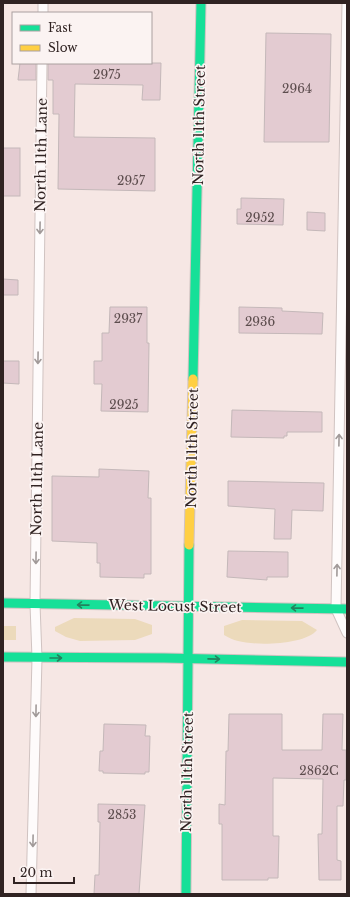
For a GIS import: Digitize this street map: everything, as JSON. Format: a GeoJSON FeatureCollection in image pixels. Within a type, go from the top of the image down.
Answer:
{"type":"FeatureCollection","features":[{"type":"Feature","properties":{"kind":"street","name":"North 11th Street"},"geometry":{"type":"LineString","coordinates":[[186,894],[188,606],[201,3]]}},
{"type":"Feature","properties":{"kind":"street","name":"West Locust Street"},"geometry":{"type":"LineString","coordinates":[[3,603],[347,609]]}},
{"type":"Feature","properties":{"kind":"street"},"geometry":{"type":"LineString","coordinates":[[3,657],[188,658],[347,662]]}},
{"type":"Feature","properties":{"kind":"lane"},"geometry":{"type":"LineString","coordinates":[[347,3],[336,609],[347,633]]}},
{"type":"Feature","properties":{"kind":"lane","name":"North 11th Lane"},"geometry":{"type":"LineString","coordinates":[[31,894],[37,658],[35,604],[42,64]]}},
{"type":"Feature","properties":{"kind":"shaded area"},"geometry":{"type":"Polygon","coordinates":[[[74,618],[135,619],[152,625],[152,634],[135,640],[80,641],[66,637],[55,631],[55,627],[74,618]]]}},
{"type":"Feature","properties":{"kind":"shaded area"},"geometry":{"type":"Polygon","coordinates":[[[242,620],[302,621],[317,630],[311,635],[302,639],[268,644],[246,643],[224,635],[224,626],[242,620]]]}},
{"type":"Feature","properties":{"kind":"shaded area"},"geometry":{"type":"Polygon","coordinates":[[[3,626],[16,626],[16,640],[3,640],[3,626]]]}},
{"type":"Feature","properties":{"kind":"building"},"geometry":{"type":"Polygon","coordinates":[[[266,33],[331,34],[329,142],[264,142],[266,33]]]}},
{"type":"Feature","properties":{"kind":"building"},"geometry":{"type":"Polygon","coordinates":[[[161,63],[160,100],[142,100],[143,85],[75,84],[74,137],[155,138],[155,191],[58,189],[59,114],[53,114],[53,80],[48,80],[48,64],[161,63]]]}},
{"type":"Feature","properties":{"kind":"building"},"geometry":{"type":"Polygon","coordinates":[[[20,64],[36,64],[36,80],[18,80],[20,64]]]}},
{"type":"Feature","properties":{"kind":"building"},"geometry":{"type":"Polygon","coordinates":[[[3,148],[20,148],[20,196],[3,196],[3,148]]]}},
{"type":"Feature","properties":{"kind":"building"},"geometry":{"type":"Polygon","coordinates":[[[241,198],[284,199],[283,225],[237,224],[237,209],[241,209],[241,198]]]}},
{"type":"Feature","properties":{"kind":"building"},"geometry":{"type":"Polygon","coordinates":[[[307,212],[325,213],[325,231],[307,230],[307,212]]]}},
{"type":"Feature","properties":{"kind":"building"},"geometry":{"type":"Polygon","coordinates":[[[3,279],[18,280],[18,295],[3,295],[3,279]]]}},
{"type":"Feature","properties":{"kind":"building"},"geometry":{"type":"Polygon","coordinates":[[[110,307],[147,307],[147,343],[149,343],[148,412],[101,411],[102,384],[94,384],[94,361],[102,361],[102,333],[109,333],[110,307]]]}},
{"type":"Feature","properties":{"kind":"building"},"geometry":{"type":"Polygon","coordinates":[[[239,307],[282,308],[282,311],[323,313],[322,334],[239,333],[239,307]]]}},
{"type":"Feature","properties":{"kind":"building"},"geometry":{"type":"Polygon","coordinates":[[[3,361],[19,361],[19,384],[3,383],[3,361]]]}},
{"type":"Feature","properties":{"kind":"building"},"geometry":{"type":"Polygon","coordinates":[[[232,410],[322,412],[322,432],[287,432],[287,436],[284,436],[284,438],[231,437],[232,410]]]}},
{"type":"Feature","properties":{"kind":"building"},"geometry":{"type":"Polygon","coordinates":[[[99,469],[149,471],[148,498],[151,498],[151,574],[144,574],[144,578],[100,577],[100,563],[97,563],[97,543],[52,541],[52,476],[99,477],[99,469]]]}},
{"type":"Feature","properties":{"kind":"building"},"geometry":{"type":"Polygon","coordinates":[[[228,481],[324,483],[323,511],[292,510],[291,539],[274,539],[275,509],[228,506],[228,481]]]}},
{"type":"Feature","properties":{"kind":"building"},"geometry":{"type":"Polygon","coordinates":[[[228,551],[288,552],[288,577],[267,577],[267,580],[227,577],[228,551]]]}},
{"type":"Feature","properties":{"kind":"building"},"geometry":{"type":"Polygon","coordinates":[[[229,714],[282,714],[282,750],[322,750],[323,714],[343,714],[342,750],[346,750],[346,780],[344,780],[343,806],[337,806],[337,860],[341,861],[341,880],[319,880],[318,834],[322,834],[323,779],[273,778],[273,836],[279,836],[278,878],[268,878],[268,880],[222,880],[222,824],[219,824],[219,804],[225,805],[226,751],[228,751],[229,714]]]}},
{"type":"Feature","properties":{"kind":"building"},"geometry":{"type":"Polygon","coordinates":[[[104,724],[146,725],[145,736],[150,736],[149,772],[145,772],[145,774],[103,773],[103,771],[99,771],[100,751],[103,751],[104,724]]]}},
{"type":"Feature","properties":{"kind":"building"},"geometry":{"type":"Polygon","coordinates":[[[98,804],[145,805],[139,894],[94,894],[95,875],[99,875],[100,822],[98,822],[98,804]]]}},
{"type":"Feature","properties":{"kind":"traffic: fast"},"geometry":{"type":"LineString","coordinates":[[193,379],[201,3]]}},
{"type":"Feature","properties":{"kind":"traffic: fast"},"geometry":{"type":"LineString","coordinates":[[186,894],[189,545]]}},
{"type":"Feature","properties":{"kind":"traffic: fast"},"geometry":{"type":"LineString","coordinates":[[3,603],[347,609]]}},
{"type":"Feature","properties":{"kind":"traffic: fast"},"geometry":{"type":"LineString","coordinates":[[3,657],[164,658],[347,662]]}},
{"type":"Feature","properties":{"kind":"traffic: slow"},"geometry":{"type":"LineString","coordinates":[[189,545],[193,379]]}}]}
